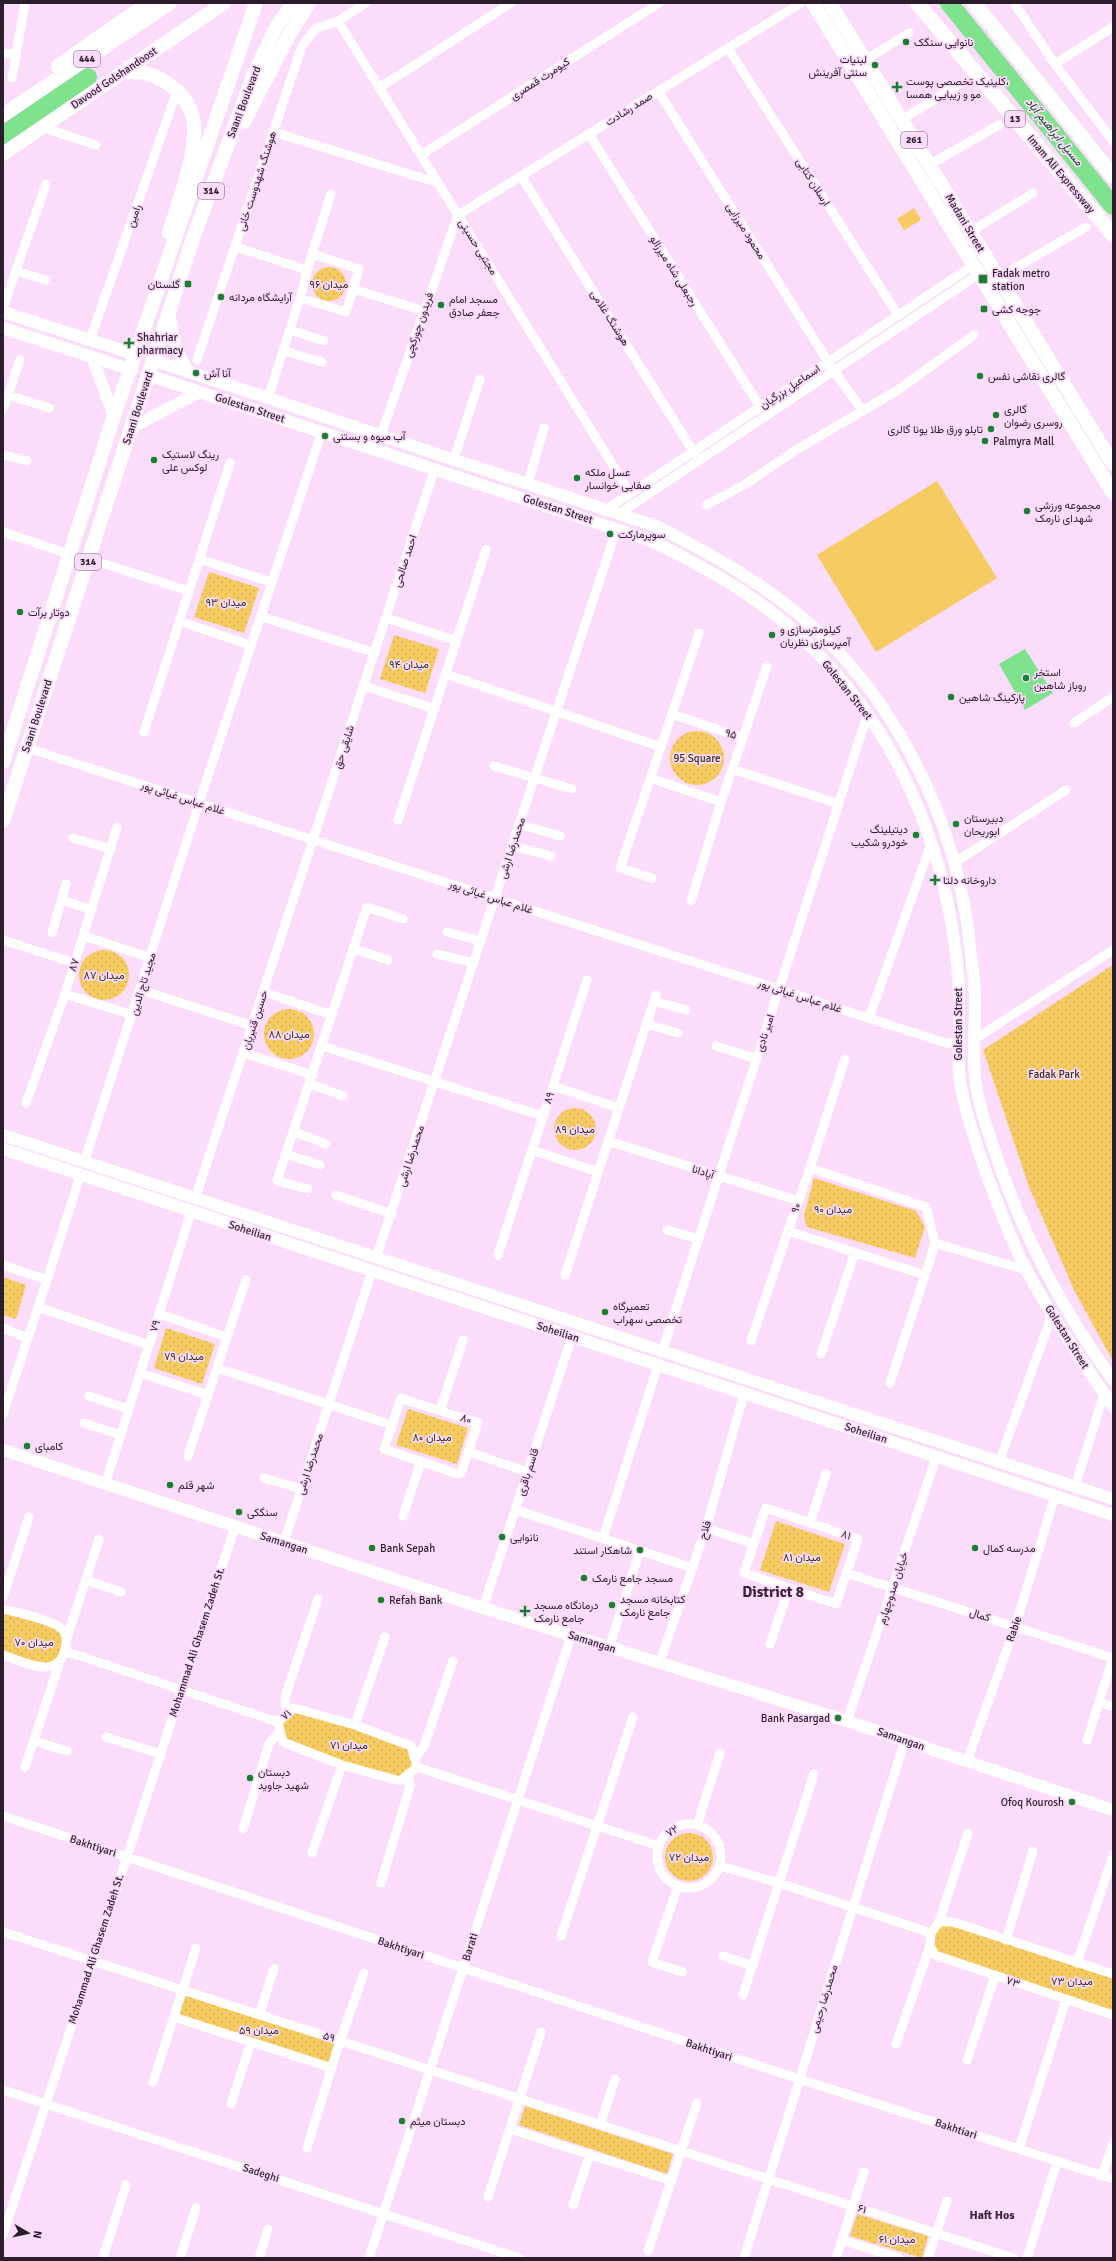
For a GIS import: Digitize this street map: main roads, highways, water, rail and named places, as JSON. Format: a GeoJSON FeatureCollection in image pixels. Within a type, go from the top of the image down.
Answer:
{"type":"FeatureCollection","features":[{"type":"Feature","properties":{"kind":"highway","name":"Imam Ali Expressway"},"geometry":{"type":"LineString","coordinates":[[917,3],[1113,235]]}},
{"type":"Feature","properties":{"kind":"highway"},"geometry":{"type":"LineString","coordinates":[[974,3],[1113,176]]}},
{"type":"Feature","properties":{"kind":"main road"},"geometry":{"type":"LineString","coordinates":[[3,106],[148,3]]}},
{"type":"Feature","properties":{"kind":"main road","name":"444"},"geometry":{"type":"LineString","coordinates":[[3,114],[170,3]]}},
{"type":"Feature","properties":{"kind":"main road","name":"Davood Golshandoost"},"geometry":{"type":"LineString","coordinates":[[3,154],[224,3]]}},
{"type":"Feature","properties":{"kind":"main road","name":"Saani Boulevard"},"geometry":{"type":"LineString","coordinates":[[3,762],[7,735],[69,554],[114,416],[132,370],[256,3]]}},
{"type":"Feature","properties":{"kind":"main road","name":"Saani Boulevard"},"geometry":{"type":"LineString","coordinates":[[3,821],[192,241],[255,71],[277,26],[293,3]]}},
{"type":"Feature","properties":{"kind":"main road"},"geometry":{"type":"LineString","coordinates":[[213,187],[267,76],[289,35],[309,3]]}},
{"type":"Feature","properties":{"kind":"main road","name":"Madani Street"},"geometry":{"type":"LineString","coordinates":[[813,3],[975,270]]}},
{"type":"Feature","properties":{"kind":"main road","name":"Madani Street"},"geometry":{"type":"LineString","coordinates":[[830,3],[1113,464]]}},
{"type":"Feature","properties":{"kind":"main road"},"geometry":{"type":"LineString","coordinates":[[121,73],[144,73],[169,82],[186,101],[194,124],[193,149],[167,242],[157,296]]}},
{"type":"Feature","properties":{"kind":"main road"},"geometry":{"type":"LineString","coordinates":[[915,173],[929,165]]}},
{"type":"Feature","properties":{"kind":"main road"},"geometry":{"type":"LineString","coordinates":[[975,270],[991,267]]}},
{"type":"Feature","properties":{"kind":"main road","name":"261"},"geometry":{"type":"LineString","coordinates":[[975,270],[1113,493]]}},
{"type":"Feature","properties":{"kind":"main road"},"geometry":{"type":"LineString","coordinates":[[3,312],[153,360]]}},
{"type":"Feature","properties":{"kind":"main road"},"geometry":{"type":"LineString","coordinates":[[169,312],[175,346],[188,372]]}},
{"type":"Feature","properties":{"kind":"main road"},"geometry":{"type":"LineString","coordinates":[[3,328],[148,375]]}},
{"type":"Feature","properties":{"kind":"main road"},"geometry":{"type":"LineString","coordinates":[[92,357],[114,416]]}},
{"type":"Feature","properties":{"kind":"main road","name":"Golestan Street"},"geometry":{"type":"LineString","coordinates":[[153,360],[620,513],[658,527],[717,557],[766,590],[812,626],[848,664],[880,705],[910,755],[936,808],[954,863],[967,926],[975,993],[975,1039],[973,1060],[978,1093],[1006,1183],[1040,1263],[1089,1347],[1113,1380]]}},
{"type":"Feature","properties":{"kind":"main road","name":"Golestan Street"},"geometry":{"type":"LineString","coordinates":[[148,375],[435,468],[652,541],[709,570],[757,602],[802,638],[837,674],[868,713],[897,762],[922,813],[940,870],[952,928],[959,999],[957,1043],[963,1096],[972,1130],[992,1189],[1026,1270],[1076,1355],[1113,1406]]}},
{"type":"Feature","properties":{"kind":"main road"},"geometry":{"type":"LineString","coordinates":[[131,428],[200,392]]}},
{"type":"Feature","properties":{"kind":"main road"},"geometry":{"type":"LineString","coordinates":[[607,509],[617,528]]}},
{"type":"Feature","properties":{"kind":"main road"},"geometry":{"type":"LineString","coordinates":[[617,528],[620,513]]}},
{"type":"Feature","properties":{"kind":"main road"},"geometry":{"type":"LineString","coordinates":[[7,735],[27,748]]}},
{"type":"Feature","properties":{"kind":"main road"},"geometry":{"type":"LineString","coordinates":[[957,1043],[975,1039]]}},
{"type":"Feature","properties":{"kind":"main road","name":"Soheilian"},"geometry":{"type":"LineString","coordinates":[[3,1136],[1113,1499]]}},
{"type":"Feature","properties":{"kind":"main road","name":"Soheilian"},"geometry":{"type":"LineString","coordinates":[[3,1149],[80,1176],[572,1336],[658,1366],[938,1456],[1113,1515]]}},
{"type":"Feature","properties":{"kind":"main road"},"geometry":{"type":"LineString","coordinates":[[80,1176],[84,1163]]}},
{"type":"Feature","properties":{"kind":"main road"},"geometry":{"type":"LineString","coordinates":[[191,1212],[195,1199]]}},
{"type":"Feature","properties":{"kind":"main road"},"geometry":{"type":"LineString","coordinates":[[372,1271],[376,1258]]}},
{"type":"Feature","properties":{"kind":"main road"},"geometry":{"type":"LineString","coordinates":[[572,1336],[576,1324]]}},
{"type":"Feature","properties":{"kind":"main road"},"geometry":{"type":"LineString","coordinates":[[658,1366],[662,1352]]}},
{"type":"Feature","properties":{"kind":"main road"},"geometry":{"type":"LineString","coordinates":[[744,1394],[748,1380]]}},
{"type":"Feature","properties":{"kind":"main road"},"geometry":{"type":"LineString","coordinates":[[938,1456],[942,1443]]}},
{"type":"Feature","properties":{"kind":"main road","name":"Samangan"},"geometry":{"type":"LineString","coordinates":[[3,1450],[105,1485],[483,1608],[659,1664],[848,1721],[1113,1810]]}},
{"type":"Feature","properties":{"kind":"main road"},"geometry":{"type":"LineString","coordinates":[[994,1475],[999,1462]]}},
{"type":"Feature","properties":{"kind":"main road"},"geometry":{"type":"LineString","coordinates":[[1055,1496],[1059,1482]]}},
{"type":"Feature","properties":{"kind":"main road"},"geometry":{"type":"LineString","coordinates":[[1071,1501],[1075,1487]]}},
{"type":"Feature","properties":{"kind":"waterway","name":"مسیل ابراهیم آباد"},"geometry":{"type":"LineString","coordinates":[[949,3],[1113,206]]}},
{"type":"Feature","properties":{"kind":"waterway"},"geometry":{"type":"LineString","coordinates":[[3,135],[88,77]]}},
{"type":"Feature","properties":{"kind":"place","name":"نانوایی سنگک"},"geometry":{"type":"Point","coordinates":[906,42]}},
{"type":"Feature","properties":{"kind":"place","name":"لبنیات سنتی آفرینش"},"geometry":{"type":"Point","coordinates":[875,65]}},
{"type":"Feature","properties":{"kind":"place","name":"کلینیک تخصصی پوست، مو و زیبایی همسا"},"geometry":{"type":"Point","coordinates":[897,87]}},
{"type":"Feature","properties":{"kind":"place","name":"Fadak metro station"},"geometry":{"type":"Point","coordinates":[983,279]}},
{"type":"Feature","properties":{"kind":"place","name":"گلستان"},"geometry":{"type":"Point","coordinates":[188,284]}},
{"type":"Feature","properties":{"kind":"place","name":"آرایشگاه مردانه"},"geometry":{"type":"Point","coordinates":[221,297]}},
{"type":"Feature","properties":{"kind":"place","name":"مسجد امام جعفر صادق"},"geometry":{"type":"Point","coordinates":[441,305]}},
{"type":"Feature","properties":{"kind":"place","name":"جوجه کشی"},"geometry":{"type":"Point","coordinates":[984,309]}},
{"type":"Feature","properties":{"kind":"place","name":"Shahriar pharmacy"},"geometry":{"type":"Point","coordinates":[129,343]}},
{"type":"Feature","properties":{"kind":"place","name":"آنا آش"},"geometry":{"type":"Point","coordinates":[196,373]}},
{"type":"Feature","properties":{"kind":"place","name":"گالری نقاشی نفس"},"geometry":{"type":"Point","coordinates":[980,376]}},
{"type":"Feature","properties":{"kind":"place","name":"گالری روسری رضوان"},"geometry":{"type":"Point","coordinates":[996,415]}},
{"type":"Feature","properties":{"kind":"place","name":"تابلو ورق طلا یونا گالری"},"geometry":{"type":"Point","coordinates":[991,429]}},
{"type":"Feature","properties":{"kind":"place","name":"آب میوه و بستنی"},"geometry":{"type":"Point","coordinates":[325,436]}},
{"type":"Feature","properties":{"kind":"place","name":"Palmyra Mall"},"geometry":{"type":"Point","coordinates":[985,441]}},
{"type":"Feature","properties":{"kind":"place","name":"رینگ لاستیک لوکس علی"},"geometry":{"type":"Point","coordinates":[154,460]}},
{"type":"Feature","properties":{"kind":"place","name":"عسل ملکه صفایی خوانسار"},"geometry":{"type":"Point","coordinates":[577,478]}},
{"type":"Feature","properties":{"kind":"place","name":"مجموعه ورزشی شهدای نارمک"},"geometry":{"type":"Point","coordinates":[1027,511]}},
{"type":"Feature","properties":{"kind":"place","name":"سوپرمارکت"},"geometry":{"type":"Point","coordinates":[610,534]}},
{"type":"Feature","properties":{"kind":"place","name":"دوتار برآت"},"geometry":{"type":"Point","coordinates":[20,612]}},
{"type":"Feature","properties":{"kind":"place","name":"کیلومترسازی و آمپرسازی نظریان"},"geometry":{"type":"Point","coordinates":[772,635]}},
{"type":"Feature","properties":{"kind":"place","name":"استخر روباز شاهین"},"geometry":{"type":"Point","coordinates":[1026,678]}},
{"type":"Feature","properties":{"kind":"place","name":"پارکینگ شاهین"},"geometry":{"type":"Point","coordinates":[951,697]}},
{"type":"Feature","properties":{"kind":"place","name":"دبیرستان ابوریحان"},"geometry":{"type":"Point","coordinates":[956,824]}},
{"type":"Feature","properties":{"kind":"place","name":"دیتیلینگ خودرو شکیب"},"geometry":{"type":"Point","coordinates":[916,835]}},
{"type":"Feature","properties":{"kind":"place","name":"داروخانه دلتا"},"geometry":{"type":"Point","coordinates":[935,880]}},
{"type":"Feature","properties":{"kind":"place","name":"تعمیرگاه تخصصی سهراب"},"geometry":{"type":"Point","coordinates":[605,1312]}},
{"type":"Feature","properties":{"kind":"place","name":"کامبای"},"geometry":{"type":"Point","coordinates":[27,1446]}},
{"type":"Feature","properties":{"kind":"place","name":"شهر قلم"},"geometry":{"type":"Point","coordinates":[170,1485]}},
{"type":"Feature","properties":{"kind":"place","name":"سنگکی"},"geometry":{"type":"Point","coordinates":[239,1512]}},
{"type":"Feature","properties":{"kind":"place","name":"نانوایی"},"geometry":{"type":"Point","coordinates":[502,1537]}},
{"type":"Feature","properties":{"kind":"place","name":"Bank Sepah"},"geometry":{"type":"Point","coordinates":[372,1548]}},
{"type":"Feature","properties":{"kind":"place","name":"مدرسه کمال"},"geometry":{"type":"Point","coordinates":[975,1548]}},
{"type":"Feature","properties":{"kind":"place","name":"شاهکار استند"},"geometry":{"type":"Point","coordinates":[640,1550]}},
{"type":"Feature","properties":{"kind":"place","name":"مسجد جامع نارمک"},"geometry":{"type":"Point","coordinates":[584,1578]}},
{"type":"Feature","properties":{"kind":"place","name":"Refah Bank"},"geometry":{"type":"Point","coordinates":[381,1600]}},
{"type":"Feature","properties":{"kind":"place","name":"کتابخانه مسجد جامع نارمک"},"geometry":{"type":"Point","coordinates":[612,1605]}},
{"type":"Feature","properties":{"kind":"place","name":"درمانگاه مسجد جامع نارمک"},"geometry":{"type":"Point","coordinates":[525,1611]}},
{"type":"Feature","properties":{"kind":"place","name":"Bank Pasargad"},"geometry":{"type":"Point","coordinates":[838,1718]}},
{"type":"Feature","properties":{"kind":"place","name":"دبستان شهید جاوید"},"geometry":{"type":"Point","coordinates":[250,1778]}},
{"type":"Feature","properties":{"kind":"place","name":"Ofoq Kourosh"},"geometry":{"type":"Point","coordinates":[1072,1802]}},
{"type":"Feature","properties":{"kind":"place","name":"دبستان میثم"},"geometry":{"type":"Point","coordinates":[402,2121]}},
{"type":"Feature","properties":{"kind":"district","name":"District 8"},"geometry":{"type":"Point","coordinates":[773,1592]}},
{"type":"Feature","properties":{"kind":"district","name":"Haft Hos"},"geometry":{"type":"Point","coordinates":[992,2215]}},
{"type":"Feature","properties":{"kind":"park label","name":"میدان ۹۶"},"geometry":{"type":"Point","coordinates":[329,284]}},
{"type":"Feature","properties":{"kind":"park label","name":"میدان ۹۳"},"geometry":{"type":"Point","coordinates":[226,602]}},
{"type":"Feature","properties":{"kind":"park label","name":"میدان ۹۴"},"geometry":{"type":"Point","coordinates":[409,664]}},
{"type":"Feature","properties":{"kind":"park label","name":"95 Square"},"geometry":{"type":"Point","coordinates":[697,758]}},
{"type":"Feature","properties":{"kind":"park label","name":"میدان ۸۷"},"geometry":{"type":"Point","coordinates":[104,975]}},
{"type":"Feature","properties":{"kind":"park label","name":"میدان ۸۸"},"geometry":{"type":"Point","coordinates":[289,1034]}},
{"type":"Feature","properties":{"kind":"park label","name":"Fadak Park"},"geometry":{"type":"Point","coordinates":[1054,1074]}},
{"type":"Feature","properties":{"kind":"park label","name":"میدان ۸۹"},"geometry":{"type":"Point","coordinates":[575,1129]}},
{"type":"Feature","properties":{"kind":"park label","name":"میدان ۹۰"},"geometry":{"type":"Point","coordinates":[833,1209]}},
{"type":"Feature","properties":{"kind":"park label","name":"میدان ۷۹"},"geometry":{"type":"Point","coordinates":[184,1356]}},
{"type":"Feature","properties":{"kind":"park label","name":"میدان ۸۰"},"geometry":{"type":"Point","coordinates":[432,1437]}},
{"type":"Feature","properties":{"kind":"park label","name":"میدان ۸۱"},"geometry":{"type":"Point","coordinates":[802,1557]}},
{"type":"Feature","properties":{"kind":"park label","name":"میدان ۷۰"},"geometry":{"type":"Point","coordinates":[34,1642]}},
{"type":"Feature","properties":{"kind":"park label","name":"میدان ۷۱"},"geometry":{"type":"Point","coordinates":[349,1745]}},
{"type":"Feature","properties":{"kind":"park label","name":"میدان ۷۲"},"geometry":{"type":"Point","coordinates":[689,1857]}},
{"type":"Feature","properties":{"kind":"park label","name":"میدان ۷۳"},"geometry":{"type":"Point","coordinates":[1072,1981]}},
{"type":"Feature","properties":{"kind":"park label","name":"میدان ۵۹"},"geometry":{"type":"Point","coordinates":[259,2030]}},
{"type":"Feature","properties":{"kind":"park label","name":"میدان ۶۱"},"geometry":{"type":"Point","coordinates":[897,2239]}}]}
